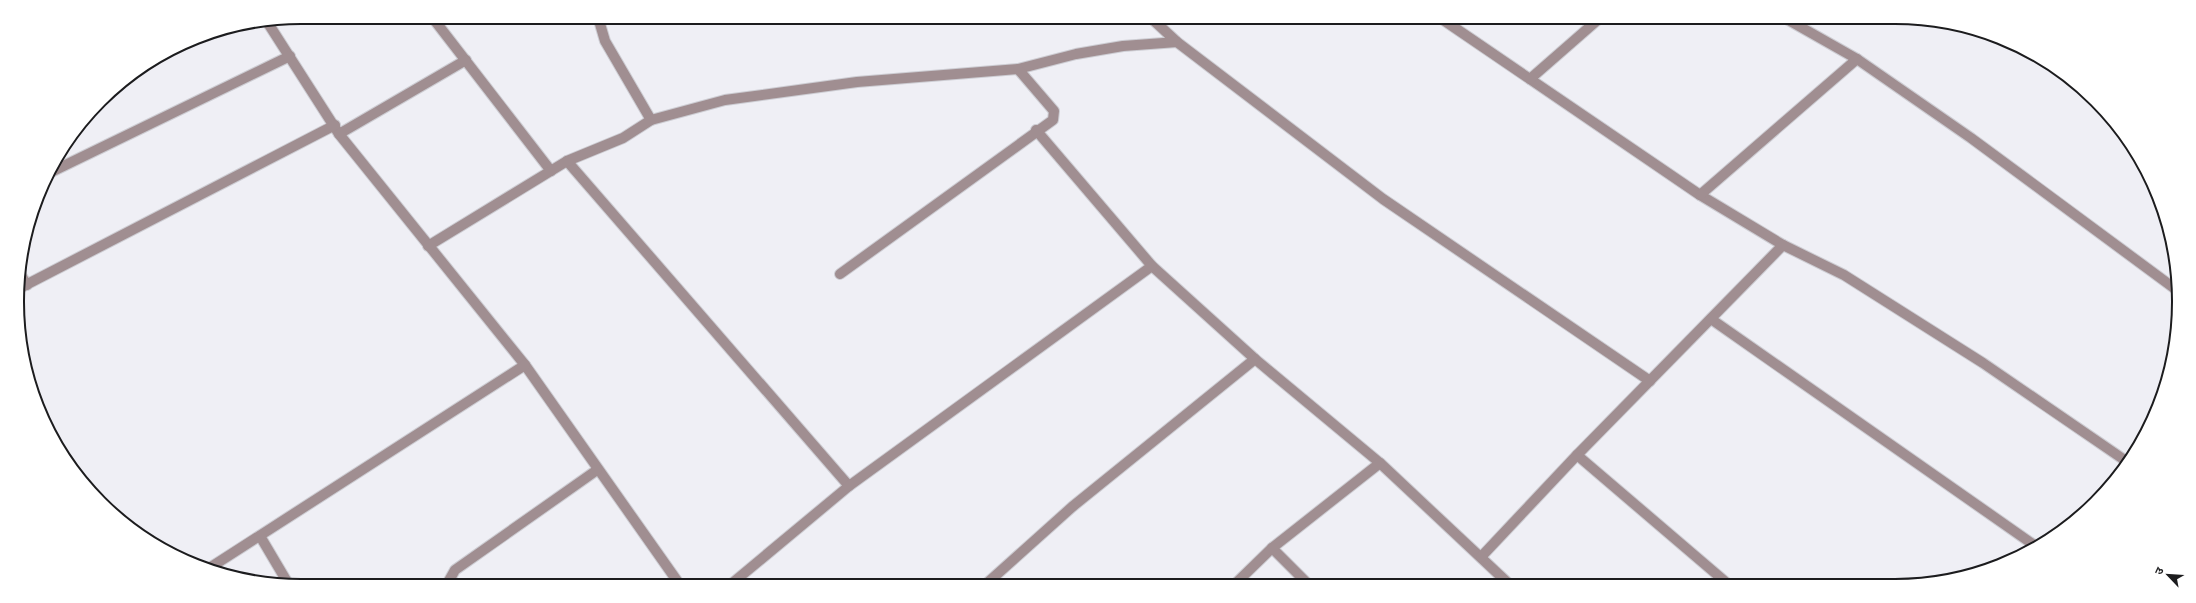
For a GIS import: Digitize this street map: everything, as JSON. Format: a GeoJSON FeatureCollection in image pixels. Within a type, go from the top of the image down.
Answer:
{"type":"FeatureCollection","features":[{"type":"Feature","properties":{"kind":"street"},"geometry":{"type":"LineString","coordinates":[[438,24],[551,171]]}},
{"type":"Feature","properties":{"kind":"street"},"geometry":{"type":"LineString","coordinates":[[600,24],[605,41],[651,120]]}},
{"type":"Feature","properties":{"kind":"street"},"geometry":{"type":"LineString","coordinates":[[1157,24],[1176,42],[1383,199],[1650,381]]}},
{"type":"Feature","properties":{"kind":"street"},"geometry":{"type":"LineString","coordinates":[[1449,24],[1700,195],[1783,246],[1857,283],[1983,363],[2123,459]]}},
{"type":"Feature","properties":{"kind":"street"},"geometry":{"type":"LineString","coordinates":[[1530,79],[1593,24]]}},
{"type":"Feature","properties":{"kind":"street"},"geometry":{"type":"LineString","coordinates":[[1795,24],[1857,59],[1971,138],[2171,287]]}},
{"type":"Feature","properties":{"kind":"street"},"geometry":{"type":"LineString","coordinates":[[270,26],[337,129],[428,246],[525,365],[597,470],[676,579]]}},
{"type":"Feature","properties":{"kind":"street"},"geometry":{"type":"LineString","coordinates":[[428,246],[567,161],[623,138],[651,120],[733,99],[857,82],[1018,69],[1076,54],[1116,47],[1176,42]]}},
{"type":"Feature","properties":{"kind":"street"},"geometry":{"type":"LineString","coordinates":[[58,169],[290,56]]}},
{"type":"Feature","properties":{"kind":"street"},"geometry":{"type":"LineString","coordinates":[[1700,195],[1857,59]]}},
{"type":"Feature","properties":{"kind":"street"},"geometry":{"type":"LineString","coordinates":[[25,286],[337,129],[466,60]]}},
{"type":"Feature","properties":{"kind":"street"},"geometry":{"type":"LineString","coordinates":[[840,274],[1036,130],[1053,120],[1054,111],[1018,69]]}},
{"type":"Feature","properties":{"kind":"street"},"geometry":{"type":"LineString","coordinates":[[1036,130],[1152,266],[1255,359],[1380,463],[1504,579]]}},
{"type":"Feature","properties":{"kind":"street"},"geometry":{"type":"LineString","coordinates":[[567,161],[849,486]]}},
{"type":"Feature","properties":{"kind":"street"},"geometry":{"type":"LineString","coordinates":[[1481,557],[1577,455],[1783,246]]}},
{"type":"Feature","properties":{"kind":"street"},"geometry":{"type":"LineString","coordinates":[[737,579],[849,486],[1152,266]]}},
{"type":"Feature","properties":{"kind":"street"},"geometry":{"type":"LineString","coordinates":[[1711,319],[2031,543]]}},
{"type":"Feature","properties":{"kind":"street"},"geometry":{"type":"LineString","coordinates":[[992,579],[1072,507],[1255,359]]}},
{"type":"Feature","properties":{"kind":"street"},"geometry":{"type":"LineString","coordinates":[[214,565],[525,365]]}},
{"type":"Feature","properties":{"kind":"street"},"geometry":{"type":"LineString","coordinates":[[1577,455],[1722,579]]}},
{"type":"Feature","properties":{"kind":"street"},"geometry":{"type":"LineString","coordinates":[[1240,579],[1272,548],[1380,463]]}},
{"type":"Feature","properties":{"kind":"street"},"geometry":{"type":"LineString","coordinates":[[450,579],[455,570],[597,470]]}},
{"type":"Feature","properties":{"kind":"street"},"geometry":{"type":"LineString","coordinates":[[260,536],[285,578]]}},
{"type":"Feature","properties":{"kind":"street"},"geometry":{"type":"LineString","coordinates":[[1272,548],[1304,579]]}}]}
